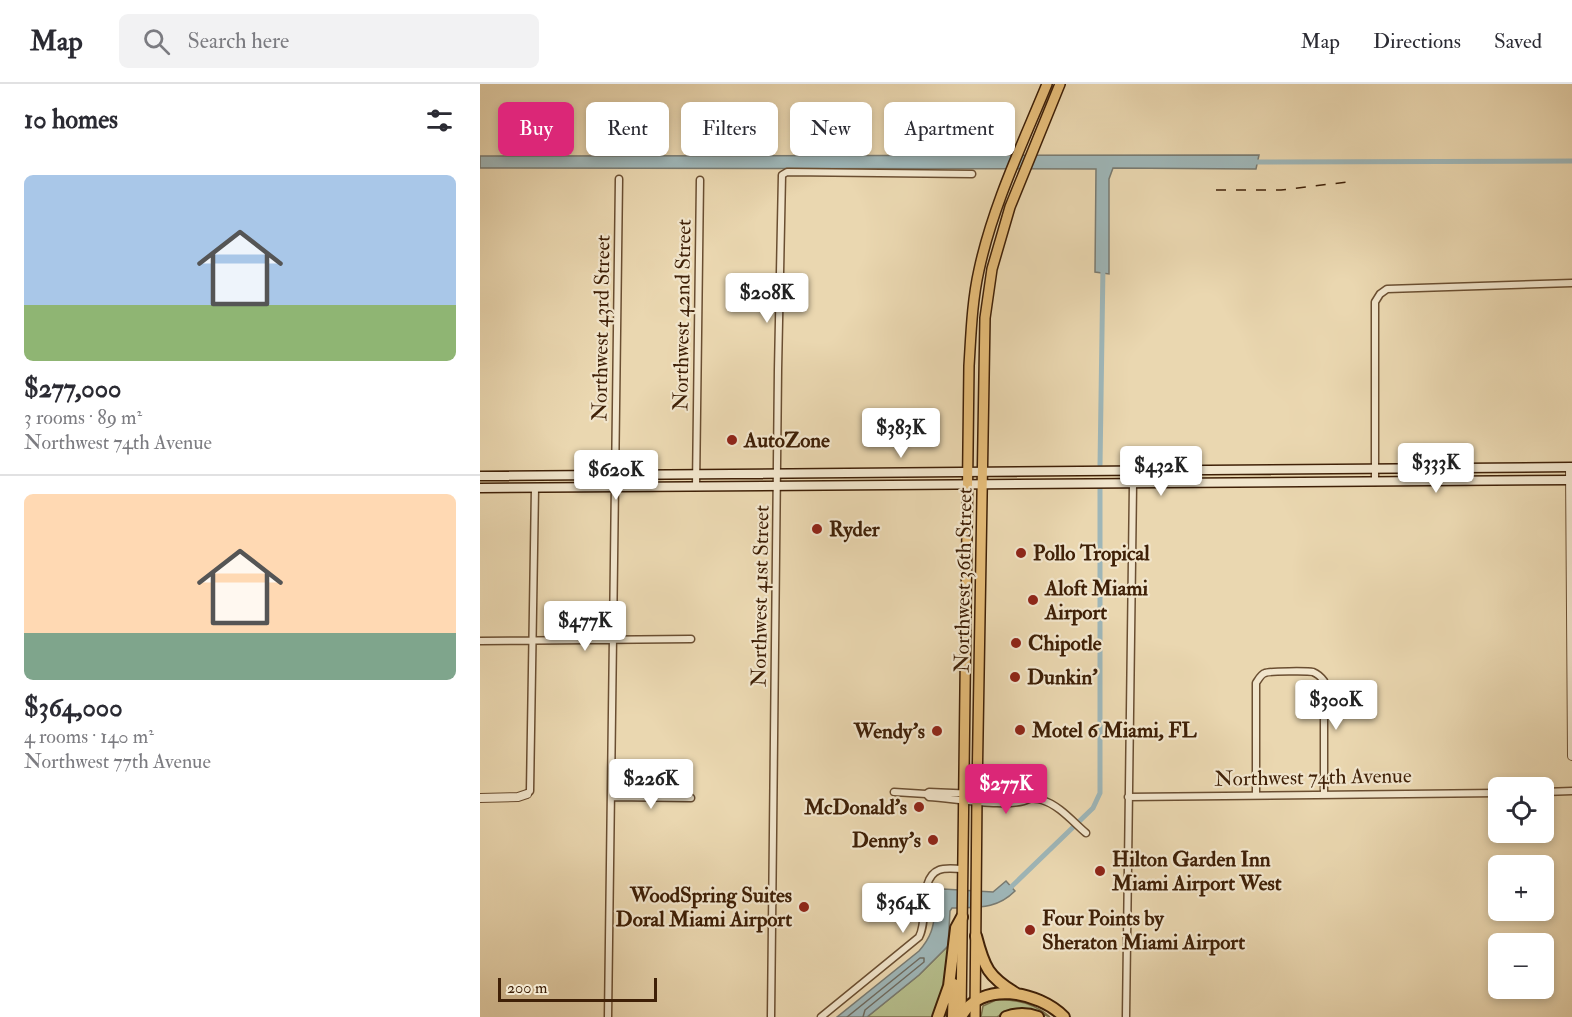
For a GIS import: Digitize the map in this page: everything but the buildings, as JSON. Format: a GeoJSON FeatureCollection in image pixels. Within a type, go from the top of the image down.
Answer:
{"type":"FeatureCollection","features":[{"type":"Feature","properties":{"kind":"highway"},"geometry":{"type":"LineString","coordinates":[[953,1017],[953,963],[956,928],[962,917]]}},
{"type":"Feature","properties":{"kind":"highway"},"geometry":{"type":"LineString","coordinates":[[976,936],[982,959],[989,973],[997,982],[1017,994]]}},
{"type":"Feature","properties":{"kind":"highway"},"geometry":{"type":"LineString","coordinates":[[938,1017],[946,998],[953,963]]}},
{"type":"Feature","properties":{"kind":"highway"},"geometry":{"type":"LineString","coordinates":[[961,1017],[975,1000],[985,996],[1017,994],[1033,997],[1046,1003],[1064,1017]]}},
{"type":"Feature","properties":{"kind":"highway"},"geometry":{"type":"LineString","coordinates":[[1006,1017],[1020,1014],[1038,1017]]}},
{"type":"Feature","properties":{"kind":"main road","name":"Northwest 36th Street"},"geometry":{"type":"LineString","coordinates":[[961,1017],[969,366],[975,296],[987,237],[1005,185],[1047,84]]}},
{"type":"Feature","properties":{"kind":"main road","name":"Northwest 36th Street"},"geometry":{"type":"LineString","coordinates":[[975,1017],[984,344],[988,295],[1000,238],[1010,207],[1060,84]]}},
{"type":"Feature","properties":{"kind":"main road"},"geometry":{"type":"LineString","coordinates":[[480,476],[1571,467]]}},
{"type":"Feature","properties":{"kind":"main road"},"geometry":{"type":"LineString","coordinates":[[1401,468],[1411,482]]}},
{"type":"Feature","properties":{"kind":"main road"},"geometry":{"type":"LineString","coordinates":[[1260,470],[1260,482]]}},
{"type":"Feature","properties":{"kind":"main road"},"geometry":{"type":"LineString","coordinates":[[525,475],[531,479],[535,488]]}},
{"type":"Feature","properties":{"kind":"main road"},"geometry":{"type":"LineString","coordinates":[[480,489],[1571,480]]}},
{"type":"Feature","properties":{"kind":"main road"},"geometry":{"type":"LineString","coordinates":[[965,718],[978,718]]}},
{"type":"Feature","properties":{"kind":"street","name":"Northwest 41st Street"},"geometry":{"type":"LineString","coordinates":[[771,1017],[782,175],[787,172],[972,174]]}},
{"type":"Feature","properties":{"kind":"street","name":"Northwest 43rd Street"},"geometry":{"type":"LineString","coordinates":[[608,1017],[617,475],[619,178]]}},
{"type":"Feature","properties":{"kind":"street","name":"Northwest 42nd Street"},"geometry":{"type":"LineString","coordinates":[[696,487],[700,180]]}},
{"type":"Feature","properties":{"kind":"street"},"geometry":{"type":"LineString","coordinates":[[1376,482],[1375,302],[1380,294],[1387,289],[1572,283]]}},
{"type":"Feature","properties":{"kind":"street"},"geometry":{"type":"LineString","coordinates":[[1571,467],[1572,756]]}},
{"type":"Feature","properties":{"kind":"street"},"geometry":{"type":"LineString","coordinates":[[1126,1017],[1133,484]]}},
{"type":"Feature","properties":{"kind":"street"},"geometry":{"type":"LineString","coordinates":[[480,798],[518,797],[530,791],[535,488]]}},
{"type":"Feature","properties":{"kind":"street"},"geometry":{"type":"LineString","coordinates":[[480,641],[691,639]]}},
{"type":"Feature","properties":{"kind":"street"},"geometry":{"type":"LineString","coordinates":[[1256,795],[1257,684],[1259,677],[1265,673],[1313,672],[1321,676],[1324,681],[1324,795]]}},
{"type":"Feature","properties":{"kind":"street"},"geometry":{"type":"LineString","coordinates":[[1554,792],[1572,791]]}},
{"type":"Feature","properties":{"kind":"street"},"geometry":{"type":"LineString","coordinates":[[894,792],[926,794],[929,792],[977,797],[1023,796],[1042,800],[1063,812],[1084,831]]}},
{"type":"Feature","properties":{"kind":"street","name":"Northwest 74th Avenue"},"geometry":{"type":"LineString","coordinates":[[1128,797],[1488,793]]}},
{"type":"Feature","properties":{"kind":"street"},"geometry":{"type":"LineString","coordinates":[[612,797],[692,798]]}},
{"type":"Feature","properties":{"kind":"street"},"geometry":{"type":"LineString","coordinates":[[821,1017],[919,937],[923,930],[927,885],[930,876],[939,870],[963,868]]}},
{"type":"Feature","properties":{"kind":"green space"},"geometry":{"type":"Polygon","coordinates":[[[948,946],[944,983],[933,1017],[867,1017],[919,975],[948,946]]]}},
{"type":"Feature","properties":{"kind":"green space"},"geometry":{"type":"Polygon","coordinates":[[[996,1000],[1025,1003],[1050,1017],[1023,1009],[1010,1010],[997,1017],[981,1017],[983,1006],[996,1000]]]}},
{"type":"Feature","properties":{"kind":"water"},"geometry":{"type":"Polygon","coordinates":[[[1259,155],[1256,169],[1113,168],[1109,179],[1109,274],[1095,272],[1096,169],[480,168],[480,156],[1259,155]]]}},
{"type":"Feature","properties":{"kind":"water"},"geometry":{"type":"Polygon","coordinates":[[[1006,881],[1015,891],[1001,902],[978,907],[952,908],[948,946],[919,975],[867,1017],[837,1017],[919,951],[932,929],[940,891],[943,889],[993,892],[1006,881]]]}},
{"type":"Feature","properties":{"kind":"waterway"},"geometry":{"type":"LineString","coordinates":[[1253,162],[1572,161]]}},
{"type":"Feature","properties":{"kind":"waterway"},"geometry":{"type":"LineString","coordinates":[[1100,465],[1103,266]]}},
{"type":"Feature","properties":{"kind":"waterway"},"geometry":{"type":"LineString","coordinates":[[1007,891],[1093,808],[1100,793],[1100,489]]}},
{"type":"Feature","properties":{"kind":"railway"},"geometry":{"type":"LineString","coordinates":[[1216,190],[1281,190],[1347,182]]}},
{"type":"Feature","properties":{"kind":"place","name":"AutoZone"},"geometry":{"type":"Point","coordinates":[732,440]}},
{"type":"Feature","properties":{"kind":"place","name":"Ryder"},"geometry":{"type":"Point","coordinates":[817,529]}},
{"type":"Feature","properties":{"kind":"place","name":"Pollo Tropical"},"geometry":{"type":"Point","coordinates":[1021,553]}},
{"type":"Feature","properties":{"kind":"place","name":"Aloft Miami Airport"},"geometry":{"type":"Point","coordinates":[1033,600]}},
{"type":"Feature","properties":{"kind":"place","name":"Chipotle"},"geometry":{"type":"Point","coordinates":[1016,643]}},
{"type":"Feature","properties":{"kind":"place","name":"Dunkin'"},"geometry":{"type":"Point","coordinates":[1015,677]}},
{"type":"Feature","properties":{"kind":"place","name":"Motel 6 Miami, FL"},"geometry":{"type":"Point","coordinates":[1020,730]}},
{"type":"Feature","properties":{"kind":"place","name":"Wendy's"},"geometry":{"type":"Point","coordinates":[937,731]}},
{"type":"Feature","properties":{"kind":"place","name":"McDonald's"},"geometry":{"type":"Point","coordinates":[919,807]}},
{"type":"Feature","properties":{"kind":"place","name":"Denny's"},"geometry":{"type":"Point","coordinates":[933,840]}},
{"type":"Feature","properties":{"kind":"place","name":"Hilton Garden Inn Miami Airport West"},"geometry":{"type":"Point","coordinates":[1100,871]}},
{"type":"Feature","properties":{"kind":"place","name":"WoodSpring Suites Doral Miami Airport"},"geometry":{"type":"Point","coordinates":[804,907]}},
{"type":"Feature","properties":{"kind":"place","name":"Four Points by Sheraton Miami Airport"},"geometry":{"type":"Point","coordinates":[1030,930]}}]}
